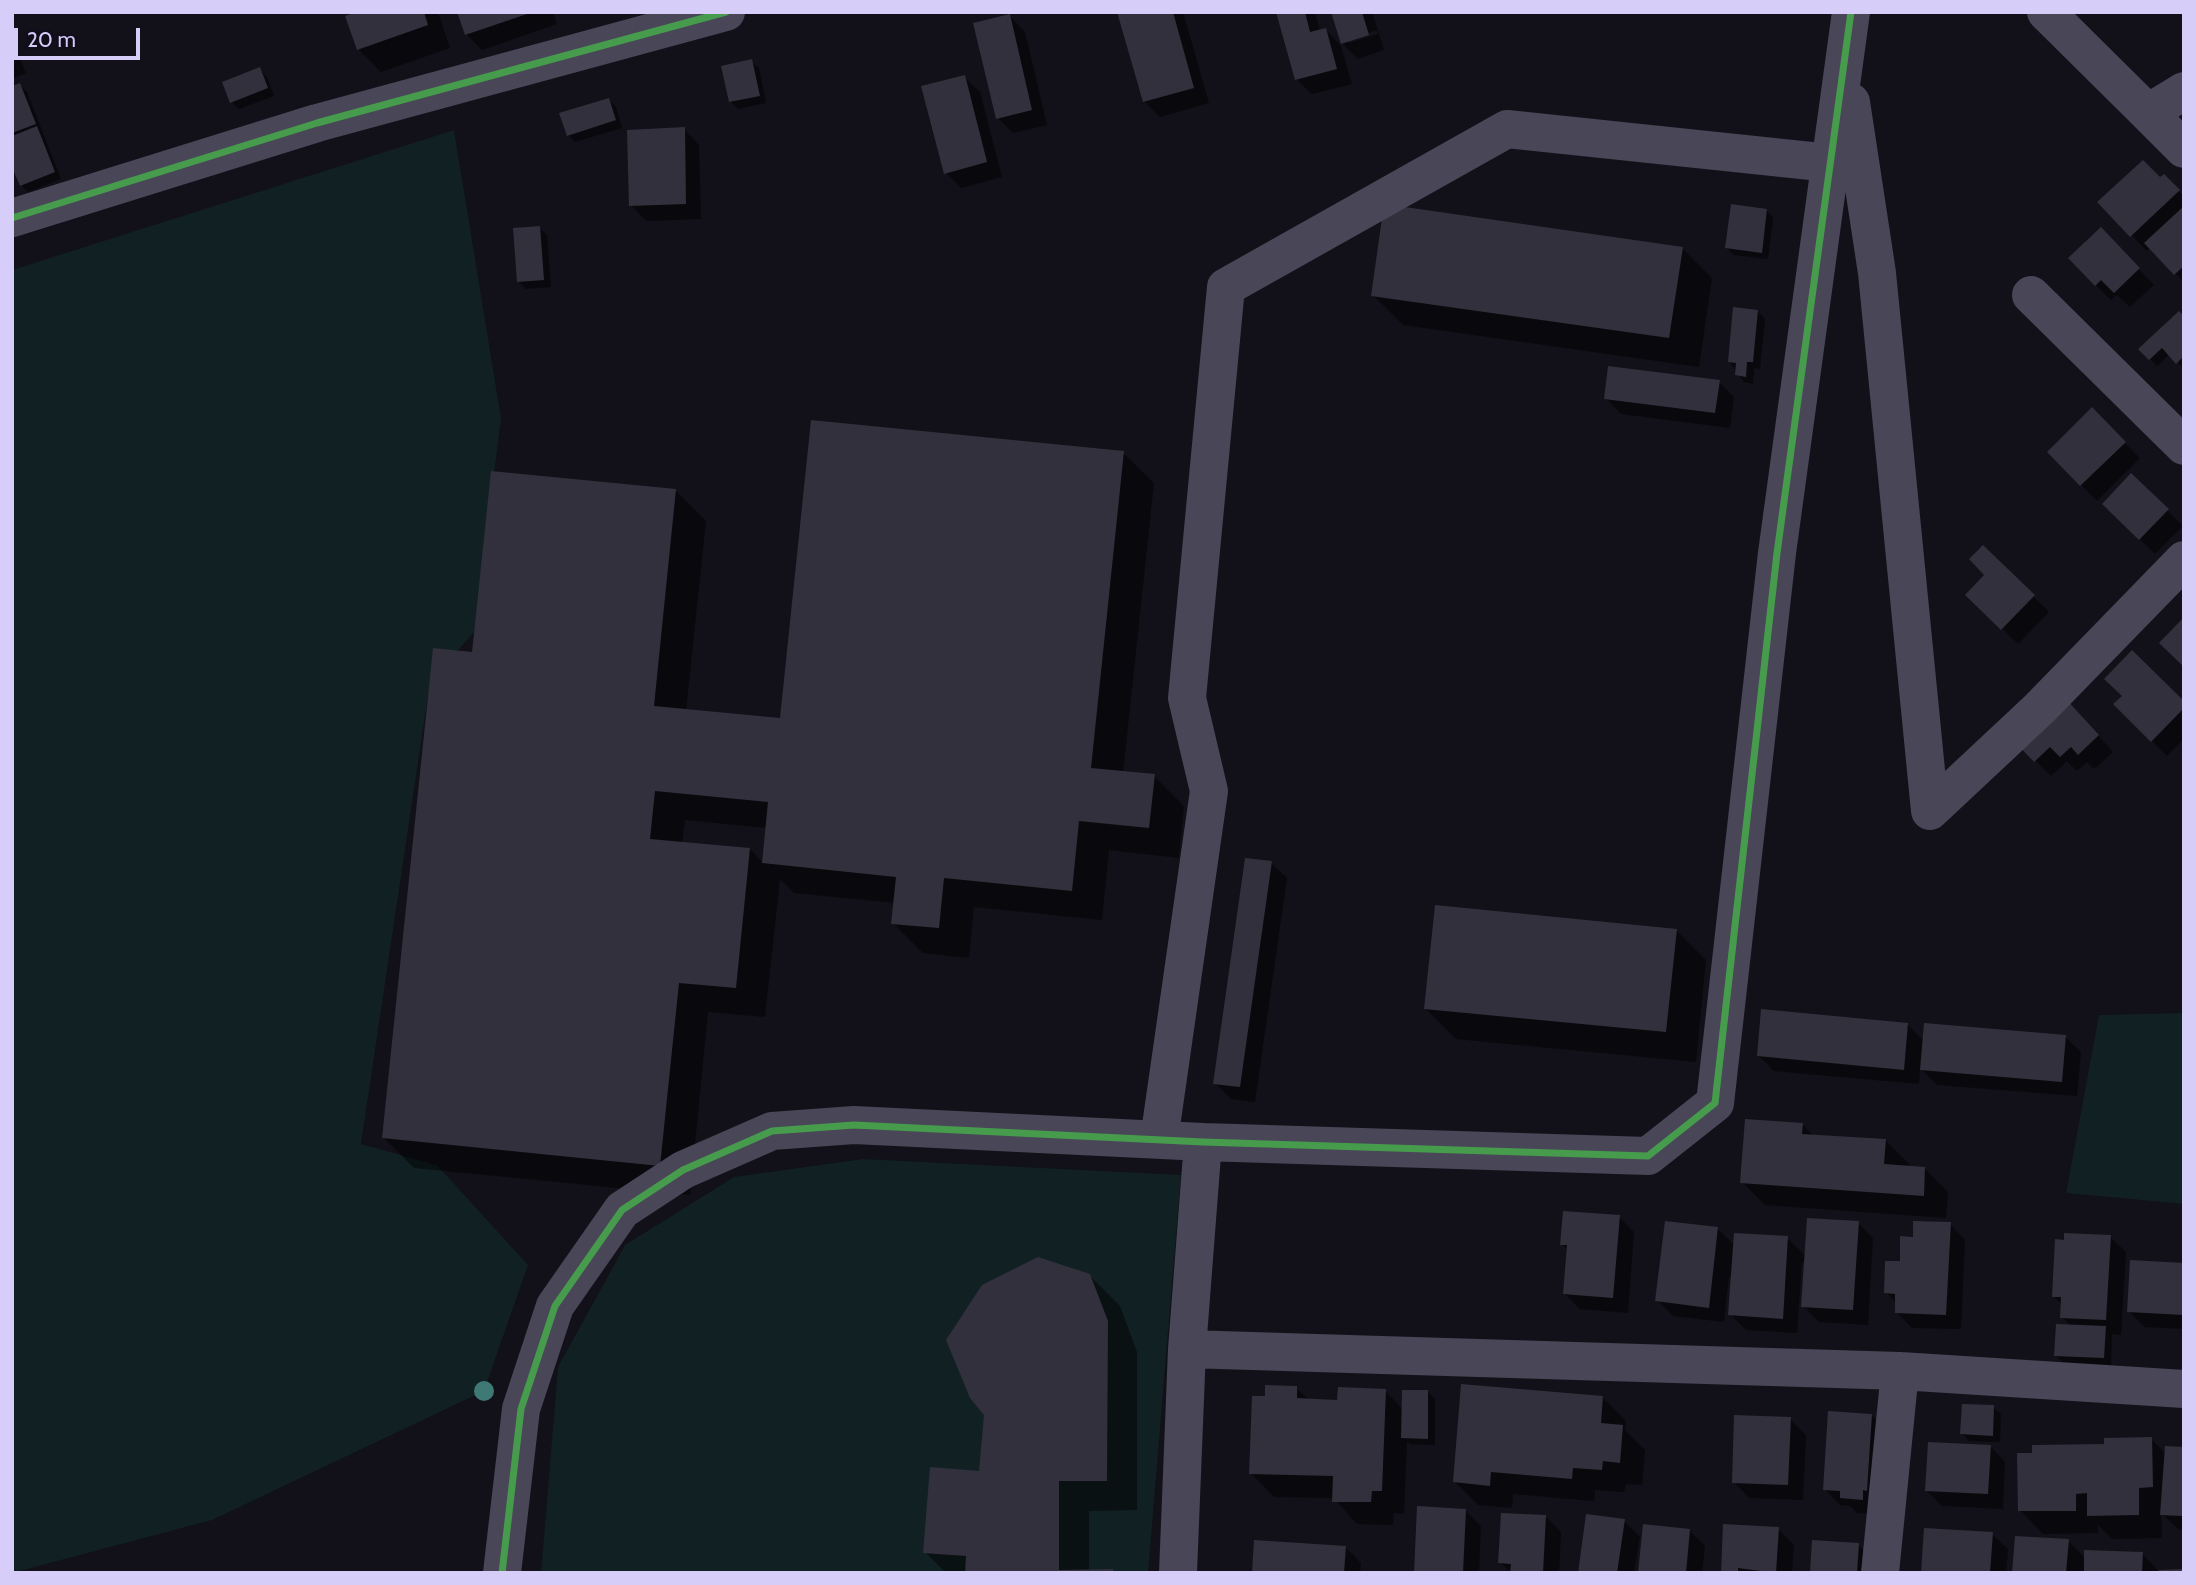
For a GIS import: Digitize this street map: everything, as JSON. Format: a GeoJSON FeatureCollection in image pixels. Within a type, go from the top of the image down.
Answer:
{"type":"FeatureCollection","features":[{"type":"Feature","properties":{"kind":"street"},"geometry":{"type":"LineString","coordinates":[[502,1573],[521,1409],[555,1306],[621,1210],[683,1170],[772,1131],[854,1125],[1203,1142],[1648,1156],[1715,1103],[1777,553],[1851,12]]}},
{"type":"Feature","properties":{"kind":"street"},"geometry":{"type":"LineString","coordinates":[[2046,12],[2184,149]]}},
{"type":"Feature","properties":{"kind":"street"},"geometry":{"type":"LineString","coordinates":[[12,219],[317,123],[705,15]]}},
{"type":"Feature","properties":{"kind":"street"},"geometry":{"type":"LineString","coordinates":[[1844,58],[1877,272],[1930,811],[2040,708],[2184,560]]}},
{"type":"Feature","properties":{"kind":"street"},"geometry":{"type":"LineString","coordinates":[[2148,113],[2184,91]]}},
{"type":"Feature","properties":{"kind":"street"},"geometry":{"type":"LineString","coordinates":[[1159,1140],[1209,791],[1188,698],[1226,287],[1507,129],[1830,163]]}},
{"type":"Feature","properties":{"kind":"street"},"geometry":{"type":"LineString","coordinates":[[2031,295],[2184,446]]}},
{"type":"Feature","properties":{"kind":"street"},"geometry":{"type":"LineString","coordinates":[[1178,1573],[1187,1349],[1203,1142]]}},
{"type":"Feature","properties":{"kind":"street"},"geometry":{"type":"LineString","coordinates":[[1187,1349],[1900,1371],[2184,1389]]}},
{"type":"Feature","properties":{"kind":"street"},"geometry":{"type":"LineString","coordinates":[[1880,1573],[1900,1371]]}},
{"type":"Feature","properties":{"kind":"shaded area"},"geometry":{"type":"Polygon","coordinates":[[[454,130],[501,418],[474,632],[430,682],[361,1144],[437,1165],[528,1265],[484,1391],[212,1520],[12,1573],[12,270],[454,130]]]}},
{"type":"Feature","properties":{"kind":"shaded area"},"geometry":{"type":"Polygon","coordinates":[[[2184,1013],[2184,1204],[2066,1193],[2099,1015],[2184,1013]]]}},
{"type":"Feature","properties":{"kind":"shaded area"},"geometry":{"type":"Polygon","coordinates":[[[863,1159],[1181,1175],[1148,1573],[541,1573],[558,1367],[625,1245],[734,1177],[863,1159]]]}},
{"type":"Feature","properties":{"kind":"building"},"geometry":{"type":"Polygon","coordinates":[[[357,12],[424,12],[428,25],[357,50],[345,16],[357,12]]]}},
{"type":"Feature","properties":{"kind":"building"},"geometry":{"type":"Polygon","coordinates":[[[457,12],[530,12],[530,13],[465,35],[457,12]]]}},
{"type":"Feature","properties":{"kind":"building"},"geometry":{"type":"Polygon","coordinates":[[[1117,12],[1173,12],[1194,88],[1143,102],[1117,12]]]}},
{"type":"Feature","properties":{"kind":"building"},"geometry":{"type":"Polygon","coordinates":[[[1276,12],[1305,12],[1310,32],[1326,28],[1337,69],[1295,80],[1276,12]]]}},
{"type":"Feature","properties":{"kind":"building"},"geometry":{"type":"Polygon","coordinates":[[[1331,12],[1362,12],[1369,35],[1341,44],[1331,12]]]}},
{"type":"Feature","properties":{"kind":"building"},"geometry":{"type":"Polygon","coordinates":[[[1010,14],[1032,110],[996,119],[973,23],[1010,14]]]}},
{"type":"Feature","properties":{"kind":"building"},"geometry":{"type":"Polygon","coordinates":[[[752,59],[760,96],[729,102],[721,66],[752,59]]]}},
{"type":"Feature","properties":{"kind":"building"},"geometry":{"type":"Polygon","coordinates":[[[260,67],[268,88],[230,103],[222,82],[260,67]]]}},
{"type":"Feature","properties":{"kind":"building"},"geometry":{"type":"Polygon","coordinates":[[[965,75],[987,162],[944,174],[921,86],[965,75]]]}},
{"type":"Feature","properties":{"kind":"building"},"geometry":{"type":"Polygon","coordinates":[[[20,83],[36,124],[12,133],[12,86],[20,83]]]}},
{"type":"Feature","properties":{"kind":"building"},"geometry":{"type":"Polygon","coordinates":[[[609,98],[616,120],[567,136],[559,113],[609,98]]]}},
{"type":"Feature","properties":{"kind":"building"},"geometry":{"type":"Polygon","coordinates":[[[37,126],[55,172],[20,186],[12,167],[12,136],[37,126]]]}},
{"type":"Feature","properties":{"kind":"building"},"geometry":{"type":"Polygon","coordinates":[[[685,127],[686,204],[629,206],[627,130],[685,127]]]}},
{"type":"Feature","properties":{"kind":"building"},"geometry":{"type":"Polygon","coordinates":[[[2143,160],[2160,177],[2164,174],[2180,190],[2130,237],[2097,202],[2143,160]]]}},
{"type":"Feature","properties":{"kind":"building"},"geometry":{"type":"Polygon","coordinates":[[[1384,204],[1683,247],[1669,338],[1371,296],[1384,204]]]}},
{"type":"Feature","properties":{"kind":"building"},"geometry":{"type":"Polygon","coordinates":[[[1731,204],[1767,209],[1762,253],[1725,248],[1731,204]]]}},
{"type":"Feature","properties":{"kind":"building"},"geometry":{"type":"Polygon","coordinates":[[[2184,206],[2184,266],[2174,275],[2144,243],[2184,206]]]}},
{"type":"Feature","properties":{"kind":"building"},"geometry":{"type":"Polygon","coordinates":[[[540,226],[544,280],[517,282],[513,228],[540,226]]]}},
{"type":"Feature","properties":{"kind":"building"},"geometry":{"type":"Polygon","coordinates":[[[2101,227],[2140,268],[2114,293],[2101,280],[2095,286],[2068,258],[2101,227]]]}},
{"type":"Feature","properties":{"kind":"building"},"geometry":{"type":"Polygon","coordinates":[[[1733,307],[1758,310],[1753,362],[1747,362],[1746,377],[1735,375],[1736,363],[1728,362],[1733,307]]]}},
{"type":"Feature","properties":{"kind":"building"},"geometry":{"type":"Polygon","coordinates":[[[2179,311],[2184,316],[2184,356],[2176,364],[2162,348],[2149,360],[2138,349],[2179,311]]]}},
{"type":"Feature","properties":{"kind":"building"},"geometry":{"type":"Polygon","coordinates":[[[1608,366],[1720,380],[1715,413],[1604,399],[1608,366]]]}},
{"type":"Feature","properties":{"kind":"building"},"geometry":{"type":"Polygon","coordinates":[[[2092,407],[2126,442],[2080,486],[2047,452],[2092,407]]]}},
{"type":"Feature","properties":{"kind":"building"},"geometry":{"type":"Polygon","coordinates":[[[811,420],[1124,451],[1091,768],[1155,774],[1149,828],[1079,821],[1072,891],[944,878],[939,928],[891,924],[896,877],[762,863],[768,802],[655,791],[650,839],[750,848],[736,988],[679,983],[660,1166],[382,1138],[433,648],[472,652],[491,471],[676,489],[654,706],[780,718],[811,420]]]}},
{"type":"Feature","properties":{"kind":"building"},"geometry":{"type":"Polygon","coordinates":[[[2131,473],[2169,509],[2139,540],[2102,504],[2131,473]]]}},
{"type":"Feature","properties":{"kind":"building"},"geometry":{"type":"Polygon","coordinates":[[[1983,545],[2035,595],[2001,630],[1965,595],[1984,575],[1969,559],[1983,545]]]}},
{"type":"Feature","properties":{"kind":"building"},"geometry":{"type":"Polygon","coordinates":[[[2184,617],[2184,667],[2159,643],[2184,617]]]}},
{"type":"Feature","properties":{"kind":"building"},"geometry":{"type":"Polygon","coordinates":[[[2132,650],[2184,701],[2184,708],[2151,742],[2113,704],[2122,696],[2104,679],[2132,650]]]}},
{"type":"Feature","properties":{"kind":"building"},"geometry":{"type":"Polygon","coordinates":[[[2065,698],[2099,735],[2078,755],[2071,747],[2060,757],[2050,747],[2034,762],[2016,743],[2065,698]]]}},
{"type":"Feature","properties":{"kind":"building"},"geometry":{"type":"Polygon","coordinates":[[[1245,858],[1272,861],[1240,1087],[1213,1084],[1245,858]]]}},
{"type":"Feature","properties":{"kind":"building"},"geometry":{"type":"Polygon","coordinates":[[[1435,905],[1677,929],[1666,1032],[1424,1009],[1435,905]]]}},
{"type":"Feature","properties":{"kind":"building"},"geometry":{"type":"Polygon","coordinates":[[[1761,1009],[1908,1023],[1904,1070],[1757,1056],[1761,1009]]]}},
{"type":"Feature","properties":{"kind":"building"},"geometry":{"type":"Polygon","coordinates":[[[1924,1023],[2066,1035],[2062,1082],[1920,1070],[1924,1023]]]}},
{"type":"Feature","properties":{"kind":"building"},"geometry":{"type":"Polygon","coordinates":[[[1745,1119],[1803,1123],[1802,1134],[1886,1139],[1884,1164],[1925,1167],[1924,1196],[1740,1183],[1745,1119]]]}},
{"type":"Feature","properties":{"kind":"building"},"geometry":{"type":"Polygon","coordinates":[[[1563,1211],[1620,1215],[1613,1298],[1563,1294],[1567,1245],[1560,1245],[1563,1211]]]}},
{"type":"Feature","properties":{"kind":"building"},"geometry":{"type":"Polygon","coordinates":[[[1807,1218],[1859,1221],[1853,1310],[1801,1307],[1807,1218]]]}},
{"type":"Feature","properties":{"kind":"building"},"geometry":{"type":"Polygon","coordinates":[[[1665,1221],[1718,1227],[1709,1308],[1655,1301],[1665,1221]]]}},
{"type":"Feature","properties":{"kind":"building"},"geometry":{"type":"Polygon","coordinates":[[[1913,1221],[1951,1222],[1946,1315],[1895,1313],[1895,1294],[1884,1293],[1885,1261],[1900,1261],[1900,1236],[1913,1237],[1913,1221]]]}},
{"type":"Feature","properties":{"kind":"building"},"geometry":{"type":"Polygon","coordinates":[[[1734,1233],[1788,1236],[1783,1319],[1728,1315],[1734,1233]]]}},
{"type":"Feature","properties":{"kind":"building"},"geometry":{"type":"Polygon","coordinates":[[[2064,1233],[2111,1235],[2106,1320],[2060,1318],[2061,1297],[2052,1297],[2055,1239],[2064,1240],[2064,1233]]]}},
{"type":"Feature","properties":{"kind":"building"},"geometry":{"type":"Polygon","coordinates":[[[1038,1257],[1090,1274],[1108,1321],[1107,1481],[1059,1481],[1059,1570],[1113,1569],[1113,1573],[965,1573],[966,1556],[923,1553],[930,1467],[979,1471],[984,1415],[970,1398],[946,1340],[982,1285],[1038,1257]]]}},
{"type":"Feature","properties":{"kind":"building"},"geometry":{"type":"Polygon","coordinates":[[[2130,1260],[2184,1263],[2184,1315],[2127,1312],[2130,1260]]]}},
{"type":"Feature","properties":{"kind":"building"},"geometry":{"type":"Polygon","coordinates":[[[2056,1324],[2106,1326],[2104,1358],[2054,1356],[2056,1324]]]}},
{"type":"Feature","properties":{"kind":"building"},"geometry":{"type":"Polygon","coordinates":[[[1461,1384],[1603,1396],[1601,1423],[1623,1425],[1620,1463],[1603,1461],[1602,1470],[1573,1468],[1572,1479],[1491,1472],[1490,1486],[1453,1482],[1461,1384]]]}},
{"type":"Feature","properties":{"kind":"building"},"geometry":{"type":"Polygon","coordinates":[[[1265,1385],[1297,1386],[1297,1398],[1337,1400],[1338,1387],[1386,1389],[1382,1491],[1372,1491],[1371,1502],[1332,1502],[1333,1476],[1249,1474],[1252,1396],[1265,1396],[1265,1385]]]}},
{"type":"Feature","properties":{"kind":"building"},"geometry":{"type":"Polygon","coordinates":[[[1402,1390],[1428,1390],[1428,1439],[1401,1438],[1402,1390]]]}},
{"type":"Feature","properties":{"kind":"building"},"geometry":{"type":"Polygon","coordinates":[[[1962,1404],[1994,1405],[1993,1436],[1960,1434],[1962,1404]]]}},
{"type":"Feature","properties":{"kind":"building"},"geometry":{"type":"Polygon","coordinates":[[[1828,1411],[1872,1414],[1867,1491],[1863,1490],[1863,1500],[1840,1498],[1840,1491],[1823,1490],[1828,1411]]]}},
{"type":"Feature","properties":{"kind":"building"},"geometry":{"type":"Polygon","coordinates":[[[1734,1415],[1791,1417],[1788,1485],[1732,1483],[1734,1415]]]}},
{"type":"Feature","properties":{"kind":"building"},"geometry":{"type":"Polygon","coordinates":[[[2152,1437],[2153,1487],[2139,1488],[2139,1515],[2087,1516],[2087,1493],[2076,1494],[2076,1511],[2018,1511],[2017,1453],[2032,1453],[2032,1445],[2104,1444],[2104,1438],[2152,1437]]]}},
{"type":"Feature","properties":{"kind":"building"},"geometry":{"type":"Polygon","coordinates":[[[1928,1442],[1991,1445],[1988,1494],[1925,1491],[1928,1442]]]}},
{"type":"Feature","properties":{"kind":"building"},"geometry":{"type":"Polygon","coordinates":[[[2165,1446],[2184,1447],[2182,1516],[2160,1515],[2165,1446]]]}},
{"type":"Feature","properties":{"kind":"building"},"geometry":{"type":"Polygon","coordinates":[[[1417,1506],[1466,1509],[1463,1573],[1414,1573],[1417,1506]]]}},
{"type":"Feature","properties":{"kind":"building"},"geometry":{"type":"Polygon","coordinates":[[[1501,1513],[1546,1515],[1543,1573],[1510,1573],[1511,1564],[1498,1563],[1501,1513]]]}},
{"type":"Feature","properties":{"kind":"building"},"geometry":{"type":"Polygon","coordinates":[[[1586,1514],[1625,1519],[1617,1573],[1578,1573],[1586,1514]]]}},
{"type":"Feature","properties":{"kind":"building"},"geometry":{"type":"Polygon","coordinates":[[[1643,1524],[1690,1529],[1686,1573],[1638,1573],[1643,1524]]]}},
{"type":"Feature","properties":{"kind":"building"},"geometry":{"type":"Polygon","coordinates":[[[1723,1524],[1779,1527],[1776,1573],[1738,1568],[1738,1573],[1721,1573],[1723,1524]]]}},
{"type":"Feature","properties":{"kind":"building"},"geometry":{"type":"Polygon","coordinates":[[[1924,1528],[1993,1532],[1990,1573],[1921,1573],[1924,1528]]]}},
{"type":"Feature","properties":{"kind":"building"},"geometry":{"type":"Polygon","coordinates":[[[2015,1536],[2069,1539],[2066,1573],[2012,1573],[2015,1536]]]}},
{"type":"Feature","properties":{"kind":"building"},"geometry":{"type":"Polygon","coordinates":[[[1254,1540],[1346,1546],[1344,1573],[1252,1573],[1254,1540]]]}},
{"type":"Feature","properties":{"kind":"building"},"geometry":{"type":"Polygon","coordinates":[[[1812,1540],[1859,1543],[1857,1573],[1810,1573],[1812,1540]]]}},
{"type":"Feature","properties":{"kind":"building"},"geometry":{"type":"Polygon","coordinates":[[[2084,1550],[2143,1552],[2142,1573],[2084,1573],[2084,1550]]]}},
{"type":"Feature","properties":{"kind":"building"},"geometry":{"type":"Polygon","coordinates":[[[2184,1569],[2184,1573],[2159,1573],[2159,1570],[2184,1569]]]}},
{"type":"Feature","properties":{"kind":"cycle path"},"geometry":{"type":"LineString","coordinates":[[12,218],[317,123],[726,12]]}},
{"type":"Feature","properties":{"kind":"cycle path"},"geometry":{"type":"LineString","coordinates":[[502,1573],[521,1409],[555,1306],[622,1210],[683,1170],[772,1131],[854,1125],[1203,1142],[1648,1156],[1715,1103],[1777,553],[1851,12]]}}]}
